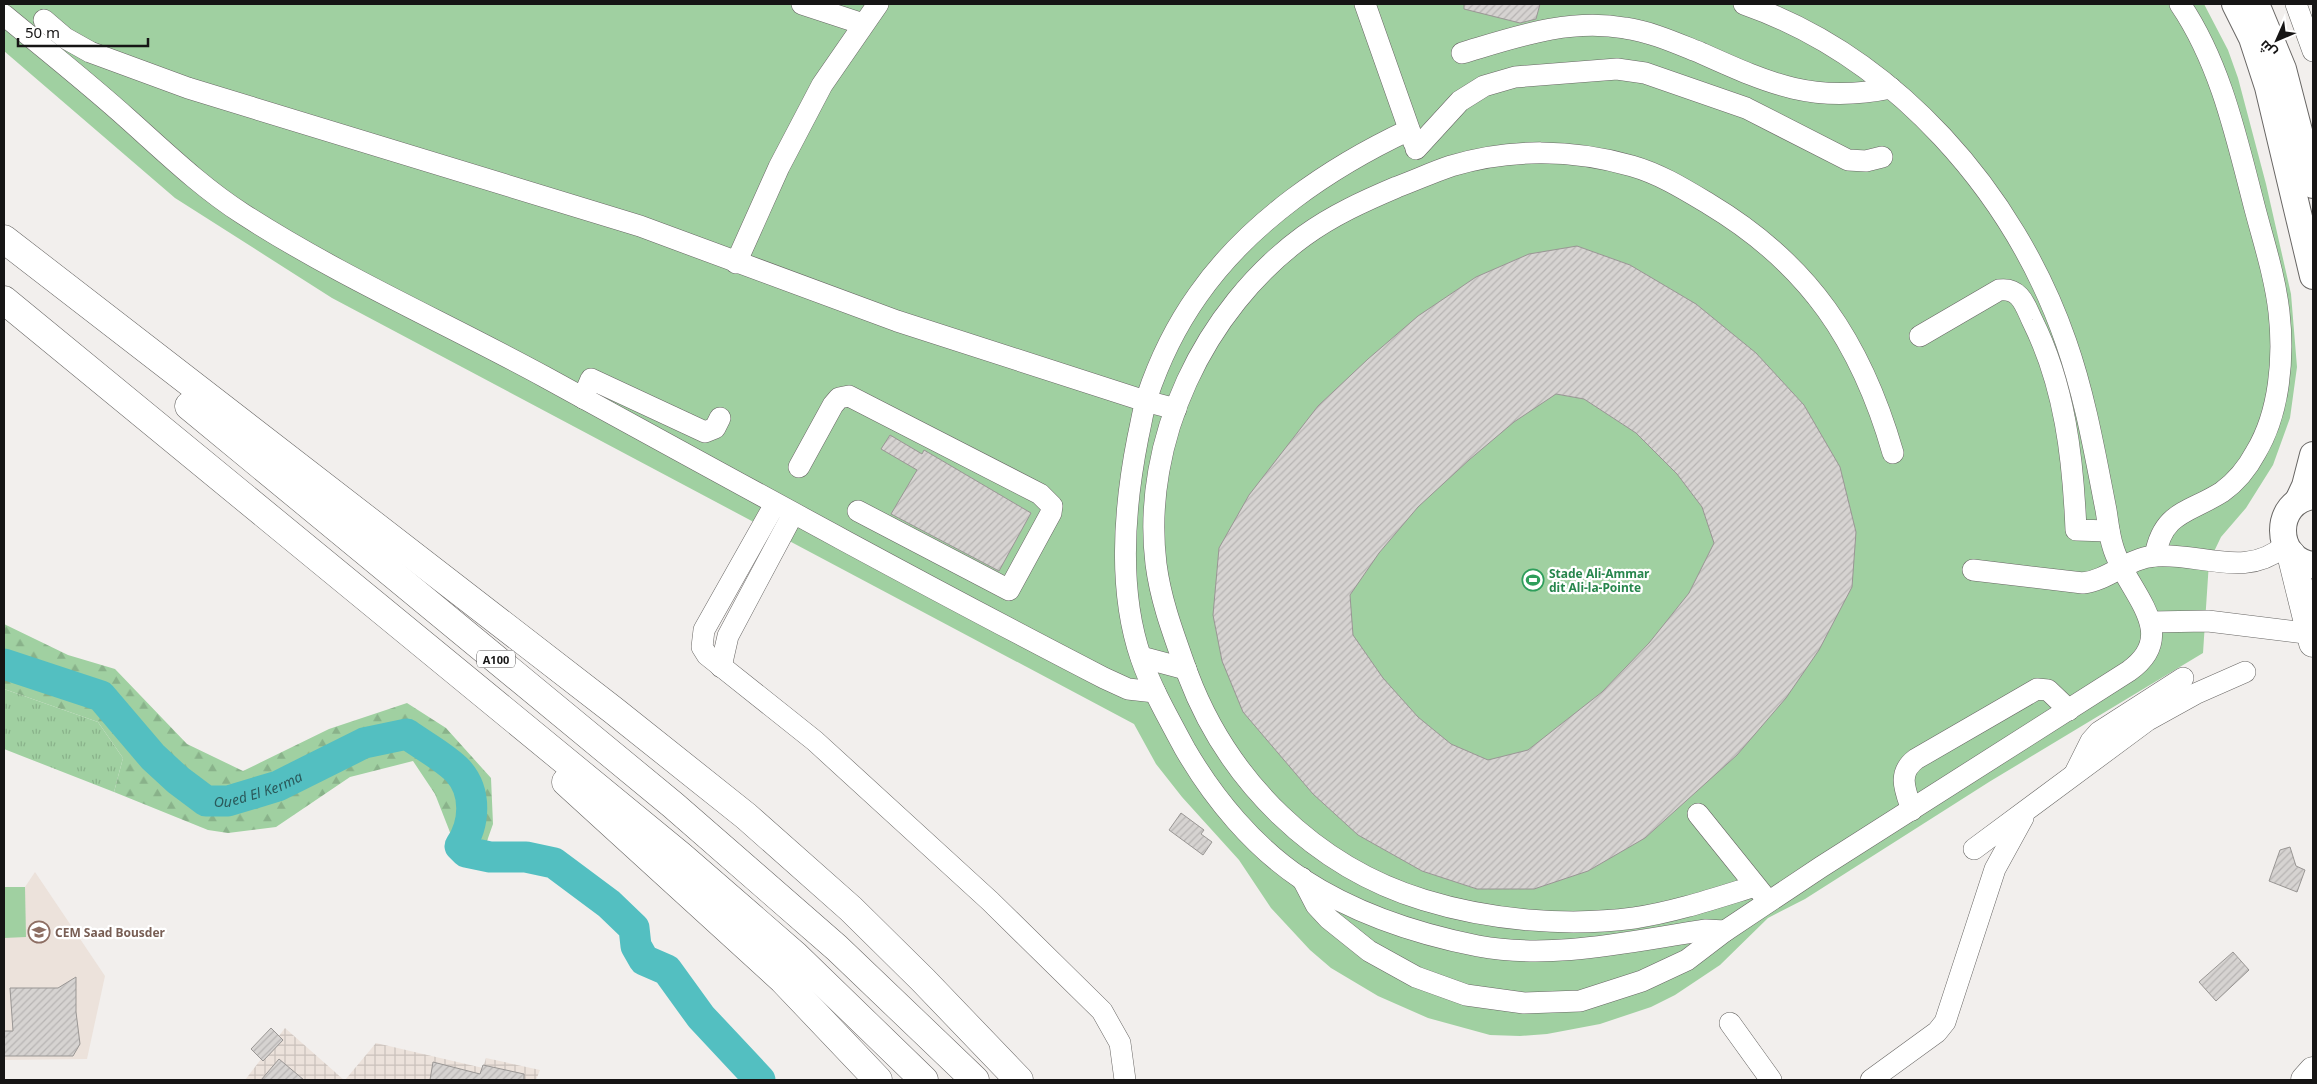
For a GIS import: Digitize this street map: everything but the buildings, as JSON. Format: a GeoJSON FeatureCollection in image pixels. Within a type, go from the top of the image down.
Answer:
{"type":"FeatureCollection","features":[{"type":"Feature","properties":{"kind":"highway"},"geometry":{"type":"LineString","coordinates":[[4,239],[613,710],[746,816],[858,915],[1020,1080]]}},
{"type":"Feature","properties":{"kind":"highway","name":"A100"},"geometry":{"type":"LineString","coordinates":[[4,252],[674,805],[837,948],[975,1080]]}},
{"type":"Feature","properties":{"kind":"highway","name":"A100"},"geometry":{"type":"LineString","coordinates":[[4,300],[682,856],[794,955],[924,1080]]}},
{"type":"Feature","properties":{"kind":"highway"},"geometry":{"type":"LineString","coordinates":[[2296,555],[2313,637]]}},
{"type":"Feature","properties":{"kind":"highway"},"geometry":{"type":"LineString","coordinates":[[440,659],[528,747],[783,980],[878,1080]]}},
{"type":"Feature","properties":{"kind":"highway"},"geometry":{"type":"LineString","coordinates":[[2305,1080],[2313,1070]]}},
{"type":"Feature","properties":{"kind":"main road"},"geometry":{"type":"LineString","coordinates":[[2235,4],[2252,38],[2268,87],[2313,276]]}},
{"type":"Feature","properties":{"kind":"main road"},"geometry":{"type":"LineString","coordinates":[[2255,4],[2283,69],[2313,184]]}},
{"type":"Feature","properties":{"kind":"main road"},"geometry":{"type":"LineString","coordinates":[[2296,555],[2282,526],[2290,508],[2306,499],[2305,486],[2313,455]]}},
{"type":"Feature","properties":{"kind":"street"},"geometry":{"type":"LineString","coordinates":[[802,4],[863,24]]}},
{"type":"Feature","properties":{"kind":"street"},"geometry":{"type":"LineString","coordinates":[[736,263],[778,167],[822,85],[878,4]]}},
{"type":"Feature","properties":{"kind":"street"},"geometry":{"type":"LineString","coordinates":[[1365,4],[1425,175]]}},
{"type":"Feature","properties":{"kind":"street"},"geometry":{"type":"LineString","coordinates":[[1302,878],[1316,905],[1329,919],[1369,951],[1416,977],[1466,995],[1524,1003],[1580,1001],[1642,982],[1687,960],[1725,931],[1769,902],[2137,666],[2149,650],[2152,640],[2151,622],[2148,613],[2120,567],[2109,531],[2076,374],[2066,343],[2041,282],[2003,215],[1960,158],[1916,110],[1891,88],[1865,68],[1812,34],[1744,4]]}},
{"type":"Feature","properties":{"kind":"street"},"geometry":{"type":"LineString","coordinates":[[2155,556],[2158,541],[2167,525],[2222,491],[2247,466],[2257,451],[2270,422],[2280,362],[2279,313],[2275,287],[2239,149],[2214,69],[2196,30],[2180,4]]}},
{"type":"Feature","properties":{"kind":"street"},"geometry":{"type":"LineString","coordinates":[[2303,10],[2313,52]]}},
{"type":"Feature","properties":{"kind":"street"},"geometry":{"type":"LineString","coordinates":[[4,15],[128,118],[194,177],[242,213],[368,287],[583,398],[936,591],[1104,678],[1128,688],[1155,692]]}},
{"type":"Feature","properties":{"kind":"street"},"geometry":{"type":"LineString","coordinates":[[44,20],[66,38],[90,52],[188,88],[640,226],[897,321],[1145,401],[1176,409]]}},
{"type":"Feature","properties":{"kind":"street"},"geometry":{"type":"LineString","coordinates":[[1462,53],[1550,28],[1607,25],[1665,38],[1757,78],[1794,90],[1836,94],[1891,88]]}},
{"type":"Feature","properties":{"kind":"street"},"geometry":{"type":"LineString","coordinates":[[1725,931],[1706,930],[1560,951],[1515,951],[1478,946],[1409,928],[1378,917],[1302,878],[1269,853],[1213,792],[1195,766],[1155,692],[1141,657],[1130,610],[1126,550],[1130,475],[1145,401],[1158,366],[1183,318],[1209,280],[1233,252],[1264,223],[1332,172],[1413,140],[1460,101],[1484,86],[1515,77],[1618,69],[1645,73],[1746,108],[1848,160],[1866,161],[1882,157]]}},
{"type":"Feature","properties":{"kind":"street"},"geometry":{"type":"LineString","coordinates":[[1755,886],[1636,918],[1576,921],[1496,915],[1426,901],[1398,891],[1370,879],[1320,848],[1274,810],[1236,765],[1220,741],[1206,715],[1186,669],[1162,598],[1154,540],[1156,488],[1165,444],[1176,409],[1198,361],[1225,316],[1252,283],[1279,256],[1324,222],[1349,208],[1425,175],[1473,160],[1498,156],[1557,153],[1615,161],[1670,180],[1747,227],[1773,249],[1819,299],[1856,357],[1883,420],[1893,453]]}},
{"type":"Feature","properties":{"kind":"street"},"geometry":{"type":"LineString","coordinates":[[1920,336],[1999,290],[2011,290],[2020,296],[2045,347],[2056,379],[2069,445],[2076,530],[2109,531]]}},
{"type":"Feature","properties":{"kind":"street"},"geometry":{"type":"LineString","coordinates":[[583,398],[591,379],[705,432],[715,428],[720,418]]}},
{"type":"Feature","properties":{"kind":"street"},"geometry":{"type":"LineString","coordinates":[[799,467],[833,406],[839,398],[849,396],[1040,494],[1052,506],[1051,513],[1009,590],[858,511]]}},
{"type":"Feature","properties":{"kind":"street"},"geometry":{"type":"LineString","coordinates":[[784,509],[728,636],[721,667],[815,741],[990,901],[1102,1011],[1116,1032],[1123,1054],[1125,1080]]}},
{"type":"Feature","properties":{"kind":"street"},"geometry":{"type":"LineString","coordinates":[[1973,570],[2083,583],[2098,580],[2120,567],[2155,556],[2238,564],[2264,559],[2275,554],[2296,555]]}},
{"type":"Feature","properties":{"kind":"street"},"geometry":{"type":"LineString","coordinates":[[2151,622],[2208,621],[2313,637]]}},
{"type":"Feature","properties":{"kind":"street"},"geometry":{"type":"LineString","coordinates":[[1141,657],[1186,669]]}},
{"type":"Feature","properties":{"kind":"street"},"geometry":{"type":"LineString","coordinates":[[1974,849],[2148,720],[2195,694],[2245,672]]}},
{"type":"Feature","properties":{"kind":"street"},"geometry":{"type":"LineString","coordinates":[[2074,776],[2084,752],[2099,732],[2183,678]]}},
{"type":"Feature","properties":{"kind":"street"},"geometry":{"type":"LineString","coordinates":[[1912,810],[1903,778],[1910,764],[1916,759],[2037,689],[2048,690],[2068,710]]}},
{"type":"Feature","properties":{"kind":"street"},"geometry":{"type":"LineString","coordinates":[[1871,1080],[1937,1032],[1945,1022],[1995,869],[2029,809]]}},
{"type":"Feature","properties":{"kind":"street"},"geometry":{"type":"LineString","coordinates":[[1698,814],[1769,902]]}},
{"type":"Feature","properties":{"kind":"street"},"geometry":{"type":"LineString","coordinates":[[1730,1023],[1771,1080]]}},
{"type":"Feature","properties":{"kind":"street"},"geometry":{"type":"LineString","coordinates":[[1113,1080],[1120,1064],[1116,1032]]}},
{"type":"Feature","properties":{"kind":"shaded area","name":"CEM Saad Bousder"},"geometry":{"type":"Polygon","coordinates":[[[35,872],[105,976],[87,1059],[4,1060],[4,887],[25,887],[35,872]]]}},
{"type":"Feature","properties":{"kind":"shaded area"},"geometry":{"type":"Polygon","coordinates":[[[285,1028],[344,1080],[245,1080],[285,1028]]]}},
{"type":"Feature","properties":{"kind":"shaded area"},"geometry":{"type":"Polygon","coordinates":[[[376,1043],[483,1068],[486,1058],[540,1070],[536,1080],[345,1080],[376,1043]]]}},
{"type":"Feature","properties":{"kind":"green space"},"geometry":{"type":"Polygon","coordinates":[[[4,4],[2204,4],[2228,50],[2238,78],[2266,184],[2291,294],[2297,367],[2290,418],[2273,465],[2246,508],[2221,537],[2209,562],[2203,653],[1989,782],[1805,899],[1768,918],[1720,965],[1675,995],[1651,1007],[1600,1024],[1547,1034],[1520,1036],[1490,1035],[1428,1018],[1378,996],[1331,968],[1310,950],[1271,908],[1239,860],[1182,797],[1156,764],[1134,724],[332,298],[175,198],[4,51],[4,4]]]}},
{"type":"Feature","properties":{"kind":"green space"},"geometry":{"type":"Polygon","coordinates":[[[4,624],[68,655],[115,669],[187,744],[243,771],[329,729],[407,703],[446,728],[491,778],[493,824],[487,841],[455,845],[435,794],[413,761],[350,777],[276,827],[228,833],[208,830],[114,792],[123,758],[98,722],[4,689],[4,624]]]}},
{"type":"Feature","properties":{"kind":"green space"},"geometry":{"type":"Polygon","coordinates":[[[4,689],[98,722],[123,758],[114,792],[4,749],[4,689]]]}},
{"type":"Feature","properties":{"kind":"green space"},"geometry":{"type":"Polygon","coordinates":[[[4,887],[25,887],[26,937],[4,938],[4,887]]]}},
{"type":"Feature","properties":{"kind":"waterway","name":"Oued El Kerma"},"geometry":{"type":"LineString","coordinates":[[4,664],[101,696],[153,757],[178,780],[206,801],[228,801],[278,786],[364,743],[407,734],[447,761],[464,779],[471,798],[472,808],[469,828],[460,846],[466,852],[490,857],[526,857],[554,863],[609,904],[634,928],[636,946],[644,960],[667,970],[701,1017],[760,1080]]}},
{"type":"Feature","properties":{"kind":"place","name":"Stade Ali-Ammar dit Ali-la-Pointe"},"geometry":{"type":"Point","coordinates":[1533,580]}},
{"type":"Feature","properties":{"kind":"place","name":"CEM Saad Bousder"},"geometry":{"type":"Point","coordinates":[39,932]}}]}
